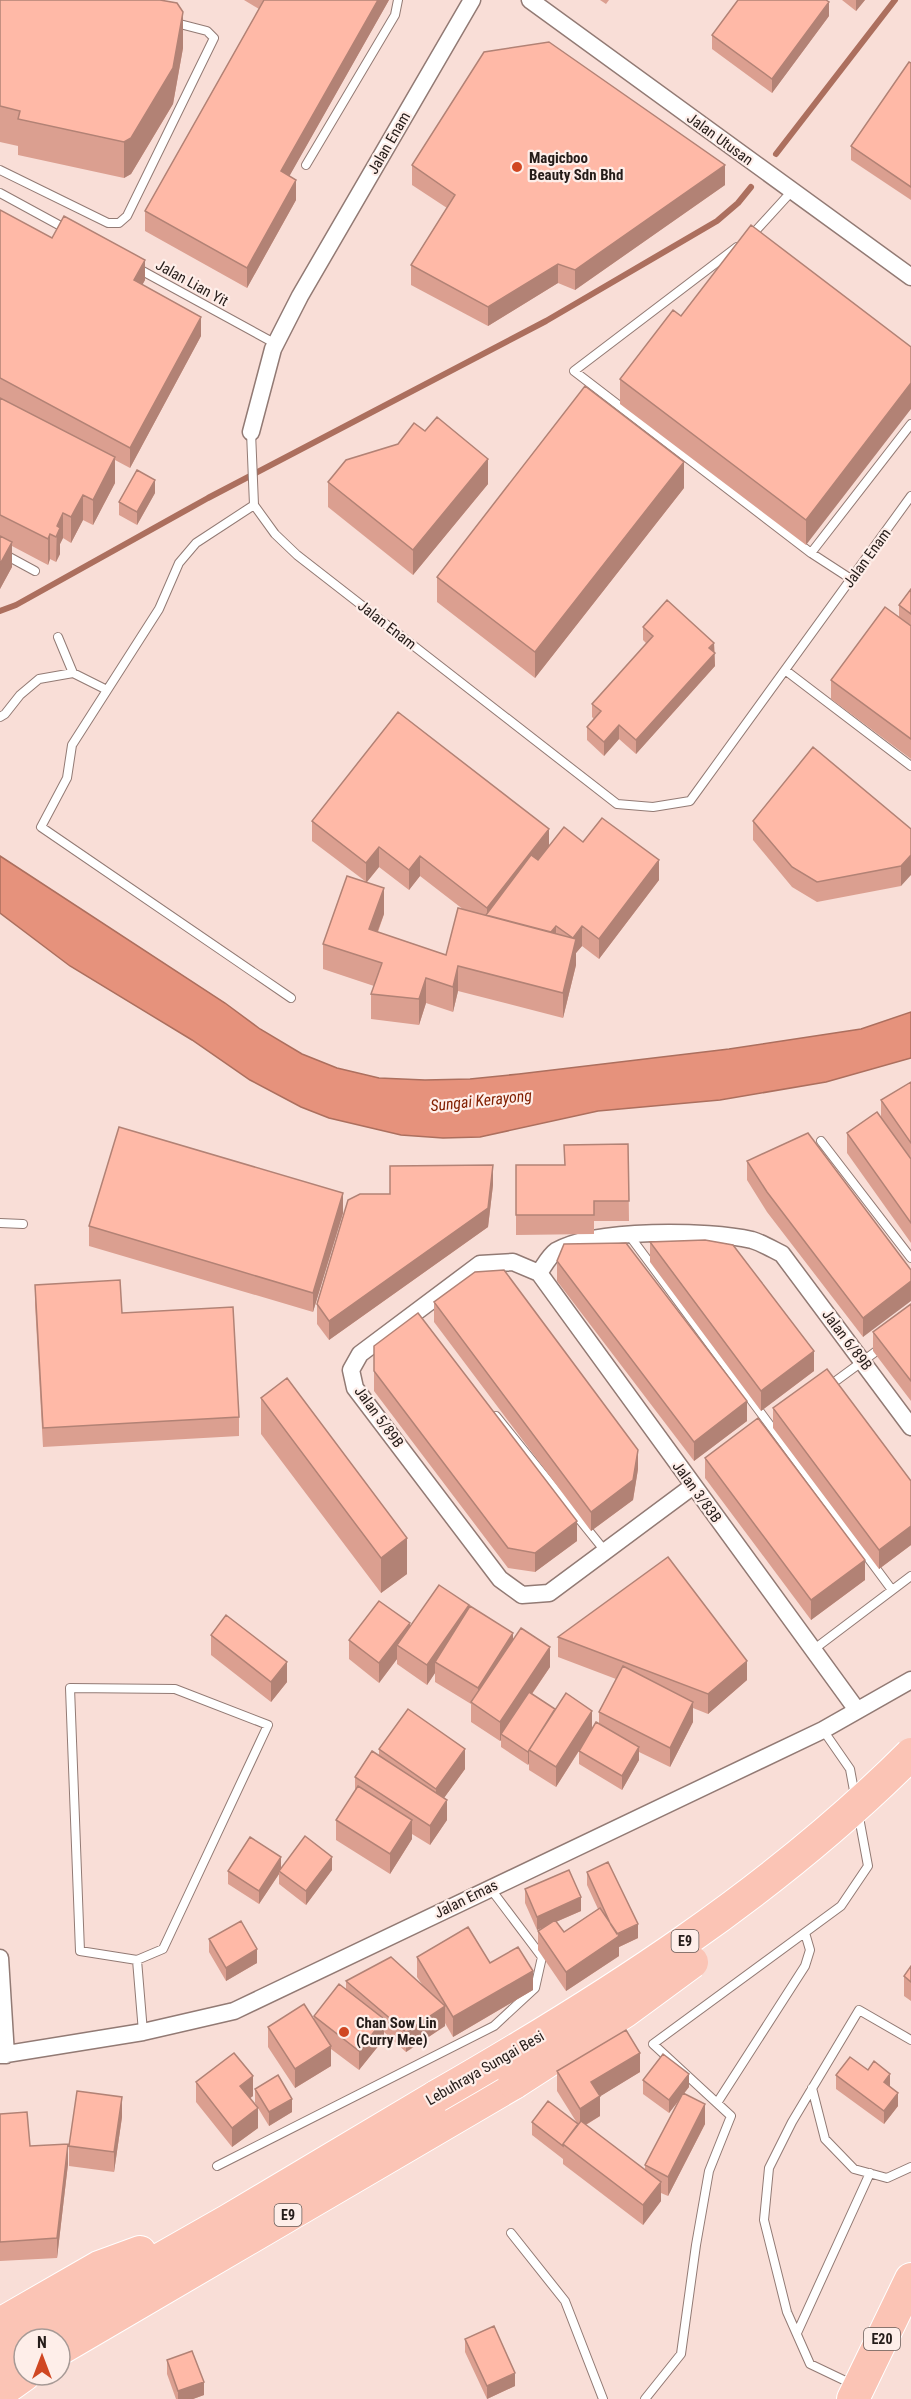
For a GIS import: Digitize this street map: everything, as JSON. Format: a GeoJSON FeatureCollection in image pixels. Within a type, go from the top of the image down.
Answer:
{"type":"FeatureCollection","features":[{"type":"Feature","properties":{"kind":"highway","name":"Lebuhraya Sungai Besi"},"geometry":{"type":"LineString","coordinates":[[46,2327],[127,2276],[229,2220],[544,2034],[659,1960],[773,1875],[842,1818],[911,1754]]}},
{"type":"Feature","properties":{"kind":"highway","name":"Lebuhraya Sungai Besi"},"geometry":{"type":"LineString","coordinates":[[72,2342],[514,2083],[624,2012],[730,1935],[830,1850],[911,1774]]}},
{"type":"Feature","properties":{"kind":"highway"},"geometry":{"type":"LineString","coordinates":[[0,2324],[99,2267],[229,2220]]}},
{"type":"Feature","properties":{"kind":"highway","name":"E20"},"geometry":{"type":"LineString","coordinates":[[856,2393],[911,2279]]}},
{"type":"Feature","properties":{"kind":"street","name":"Jalan Enam"},"geometry":{"type":"LineString","coordinates":[[251,432],[276,344],[300,296],[472,0]]}},
{"type":"Feature","properties":{"kind":"street","name":"Jalan Utusan"},"geometry":{"type":"LineString","coordinates":[[530,0],[911,277]]}},
{"type":"Feature","properties":{"kind":"street","name":"Jalan 6/89B"},"geometry":{"type":"LineString","coordinates":[[629,1235],[718,1235],[754,1241],[782,1254],[911,1427]]}},
{"type":"Feature","properties":{"kind":"street"},"geometry":{"type":"LineString","coordinates":[[539,1273],[554,1252],[579,1241],[629,1235]]}},
{"type":"Feature","properties":{"kind":"street","name":"Jalan 5/89B"},"geometry":{"type":"LineString","coordinates":[[539,1273],[513,1262],[480,1264],[417,1318],[360,1354],[351,1370],[355,1388],[500,1579],[522,1596],[549,1593],[697,1483]]}},
{"type":"Feature","properties":{"kind":"street","name":"Jalan 3/83B"},"geometry":{"type":"LineString","coordinates":[[539,1273],[697,1483],[857,1710]]}},
{"type":"Feature","properties":{"kind":"street","name":"Jalan Emas"},"geometry":{"type":"LineString","coordinates":[[3,2055],[143,2032],[234,2011],[823,1730],[911,1680]]}},
{"type":"Feature","properties":{"kind":"street"},"geometry":{"type":"LineString","coordinates":[[0,1958],[3,2055]]}},
{"type":"Feature","properties":{"kind":"lane"},"geometry":{"type":"LineString","coordinates":[[306,165],[395,15],[398,0]]}},
{"type":"Feature","properties":{"kind":"lane"},"geometry":{"type":"LineString","coordinates":[[0,170],[108,223],[119,223],[128,216],[214,38],[207,31],[162,20]]}},
{"type":"Feature","properties":{"kind":"lane"},"geometry":{"type":"LineString","coordinates":[[792,191],[757,232],[574,371],[811,553],[851,579]]}},
{"type":"Feature","properties":{"kind":"lane"},"geometry":{"type":"LineString","coordinates":[[0,193],[71,232]]}},
{"type":"Feature","properties":{"kind":"lane"},"geometry":{"type":"LineString","coordinates":[[757,232],[766,239]]}},
{"type":"Feature","properties":{"kind":"lane","name":"Jalan Lian Yit"},"geometry":{"type":"LineString","coordinates":[[132,266],[276,344]]}},
{"type":"Feature","properties":{"kind":"lane"},"geometry":{"type":"LineString","coordinates":[[811,553],[911,424]]}},
{"type":"Feature","properties":{"kind":"lane","name":"Jalan Enam"},"geometry":{"type":"LineString","coordinates":[[251,432],[254,505],[275,534],[297,555],[617,804],[654,807],[690,801],[911,496]]}},
{"type":"Feature","properties":{"kind":"lane"},"geometry":{"type":"LineString","coordinates":[[254,505],[196,543],[179,563],[159,609],[72,745],[67,778],[41,827],[291,998]]}},
{"type":"Feature","properties":{"kind":"lane"},"geometry":{"type":"LineString","coordinates":[[0,552],[35,571]]}},
{"type":"Feature","properties":{"kind":"lane"},"geometry":{"type":"LineString","coordinates":[[58,637],[73,673]]}},
{"type":"Feature","properties":{"kind":"lane"},"geometry":{"type":"LineString","coordinates":[[785,670],[911,766]]}},
{"type":"Feature","properties":{"kind":"lane"},"geometry":{"type":"LineString","coordinates":[[0,717],[39,679],[73,673],[107,690]]}},
{"type":"Feature","properties":{"kind":"lane"},"geometry":{"type":"LineString","coordinates":[[821,1141],[911,1258]]}},
{"type":"Feature","properties":{"kind":"lane"},"geometry":{"type":"LineString","coordinates":[[0,1223],[23,1224]]}},
{"type":"Feature","properties":{"kind":"lane"},"geometry":{"type":"LineString","coordinates":[[629,1235],[892,1590]]}},
{"type":"Feature","properties":{"kind":"lane"},"geometry":{"type":"LineString","coordinates":[[817,1395],[887,1343]]}},
{"type":"Feature","properties":{"kind":"lane"},"geometry":{"type":"LineString","coordinates":[[487,1404],[605,1551]]}},
{"type":"Feature","properties":{"kind":"lane"},"geometry":{"type":"LineString","coordinates":[[762,1435],[780,1422]]}},
{"type":"Feature","properties":{"kind":"lane"},"geometry":{"type":"LineString","coordinates":[[813,1650],[911,1576]]}},
{"type":"Feature","properties":{"kind":"lane"},"geometry":{"type":"LineString","coordinates":[[70,1688],[175,1689],[268,1725],[164,1949],[137,1960],[80,1951],[70,1688]]}},
{"type":"Feature","properties":{"kind":"lane"},"geometry":{"type":"LineString","coordinates":[[645,2399],[681,2354],[709,2171],[731,2116],[654,2044],[841,1906],[868,1866],[850,1769],[823,1730]]}},
{"type":"Feature","properties":{"kind":"lane"},"geometry":{"type":"LineString","coordinates":[[217,2166],[494,2026],[535,1988],[542,1957],[490,1887]]}},
{"type":"Feature","properties":{"kind":"lane"},"geometry":{"type":"LineString","coordinates":[[717,2103],[805,1966],[810,1950],[805,1933]]}},
{"type":"Feature","properties":{"kind":"lane"},"geometry":{"type":"LineString","coordinates":[[137,1960],[143,2032]]}},
{"type":"Feature","properties":{"kind":"lane"},"geometry":{"type":"LineString","coordinates":[[856,2393],[810,2364],[787,2312],[764,2220],[769,2168],[792,2122],[860,2010],[911,2040]]}},
{"type":"Feature","properties":{"kind":"lane"},"geometry":{"type":"LineString","coordinates":[[812,2088],[825,2139],[854,2169],[887,2178],[911,2167]]}},
{"type":"Feature","properties":{"kind":"lane"},"geometry":{"type":"LineString","coordinates":[[797,2333],[870,2174]]}},
{"type":"Feature","properties":{"kind":"lane"},"geometry":{"type":"LineString","coordinates":[[511,2233],[565,2301],[603,2399]]}},
{"type":"Feature","properties":{"kind":"water","name":"Sungai Kerayong"},"geometry":{"type":"Polygon","coordinates":[[[0,856],[225,1003],[260,1029],[302,1054],[337,1068],[379,1078],[470,1079],[729,1049],[861,1029],[911,1012],[911,1058],[826,1082],[720,1100],[598,1111],[480,1137],[443,1138],[401,1135],[329,1118],[301,1107],[250,1080],[192,1040],[70,966],[0,913],[0,856]]]}},
{"type":"Feature","properties":{"kind":"building"},"geometry":{"type":"Polygon","coordinates":[[[0,0],[160,0],[177,3],[183,12],[173,68],[131,138],[124,142],[18,119],[20,111],[0,106],[0,0]]]}},
{"type":"Feature","properties":{"kind":"building"},"geometry":{"type":"Polygon","coordinates":[[[264,0],[378,0],[281,171],[296,180],[247,268],[145,211],[264,0]]]}},
{"type":"Feature","properties":{"kind":"building"},"geometry":{"type":"Polygon","coordinates":[[[738,0],[826,0],[829,2],[772,79],[712,35],[738,0]]]}},
{"type":"Feature","properties":{"kind":"building"},"geometry":{"type":"Polygon","coordinates":[[[549,42],[725,165],[575,270],[558,264],[488,307],[411,265],[455,195],[412,165],[484,52],[549,42]]]}},
{"type":"Feature","properties":{"kind":"building"},"geometry":{"type":"Polygon","coordinates":[[[909,62],[911,63],[911,187],[851,146],[909,62]]]}},
{"type":"Feature","properties":{"kind":"building"},"geometry":{"type":"Polygon","coordinates":[[[0,210],[52,238],[64,216],[145,260],[134,280],[201,317],[130,448],[0,378],[0,210]]]}},
{"type":"Feature","properties":{"kind":"building"},"geometry":{"type":"Polygon","coordinates":[[[751,225],[911,347],[911,383],[806,520],[620,379],[673,310],[681,316],[751,225]]]}},
{"type":"Feature","properties":{"kind":"building"},"geometry":{"type":"Polygon","coordinates":[[[585,386],[684,462],[535,652],[437,577],[585,386]]]}},
{"type":"Feature","properties":{"kind":"building"},"geometry":{"type":"Polygon","coordinates":[[[0,398],[115,457],[93,500],[83,495],[71,517],[63,513],[57,526],[60,528],[56,537],[50,534],[48,539],[0,515],[0,398]]]}},
{"type":"Feature","properties":{"kind":"building"},"geometry":{"type":"Polygon","coordinates":[[[437,417],[488,459],[413,550],[328,482],[346,460],[398,444],[414,423],[425,431],[437,417]]]}},
{"type":"Feature","properties":{"kind":"building"},"geometry":{"type":"Polygon","coordinates":[[[137,470],[155,480],[137,512],[119,502],[137,470]]]}},
{"type":"Feature","properties":{"kind":"building"},"geometry":{"type":"Polygon","coordinates":[[[0,536],[12,542],[0,564],[0,536]]]}},
{"type":"Feature","properties":{"kind":"building"},"geometry":{"type":"Polygon","coordinates":[[[911,589],[911,614],[899,605],[911,589]]]}},
{"type":"Feature","properties":{"kind":"building"},"geometry":{"type":"Polygon","coordinates":[[[667,600],[714,643],[709,648],[715,653],[636,740],[619,725],[604,742],[587,727],[601,711],[592,704],[653,636],[643,627],[667,600]]]}},
{"type":"Feature","properties":{"kind":"building"},"geometry":{"type":"Polygon","coordinates":[[[885,607],[911,626],[911,739],[831,680],[885,607]]]}},
{"type":"Feature","properties":{"kind":"building"},"geometry":{"type":"Polygon","coordinates":[[[398,712],[549,829],[487,908],[420,856],[409,870],[379,847],[366,863],[312,821],[398,712]]]}},
{"type":"Feature","properties":{"kind":"building"},"geometry":{"type":"Polygon","coordinates":[[[813,747],[911,829],[911,855],[901,866],[817,882],[792,867],[753,821],[813,747]]]}},
{"type":"Feature","properties":{"kind":"building"},"geometry":{"type":"Polygon","coordinates":[[[602,818],[659,860],[599,939],[582,926],[573,938],[556,926],[551,932],[486,915],[531,855],[538,860],[564,827],[583,842],[602,818]]]}},
{"type":"Feature","properties":{"kind":"building"},"geometry":{"type":"Polygon","coordinates":[[[347,876],[384,888],[369,929],[446,955],[458,908],[576,939],[563,993],[458,966],[453,987],[426,978],[419,999],[371,994],[382,963],[323,944],[347,876]]]}},
{"type":"Feature","properties":{"kind":"building"},"geometry":{"type":"Polygon","coordinates":[[[911,1082],[911,1143],[881,1100],[911,1082]]]}},
{"type":"Feature","properties":{"kind":"building"},"geometry":{"type":"Polygon","coordinates":[[[877,1112],[911,1159],[911,1223],[847,1133],[877,1112]]]}},
{"type":"Feature","properties":{"kind":"building"},"geometry":{"type":"Polygon","coordinates":[[[119,1127],[343,1193],[313,1293],[89,1226],[119,1127]]]}},
{"type":"Feature","properties":{"kind":"building"},"geometry":{"type":"Polygon","coordinates":[[[808,1133],[911,1270],[911,1281],[863,1318],[767,1192],[747,1161],[808,1133]]]}},
{"type":"Feature","properties":{"kind":"building"},"geometry":{"type":"Polygon","coordinates":[[[628,1144],[629,1201],[594,1201],[594,1215],[516,1215],[516,1165],[565,1165],[564,1145],[628,1144]]]}},
{"type":"Feature","properties":{"kind":"building"},"geometry":{"type":"Polygon","coordinates":[[[493,1165],[488,1208],[329,1321],[317,1304],[348,1200],[360,1194],[390,1194],[390,1166],[493,1165]]]}},
{"type":"Feature","properties":{"kind":"building"},"geometry":{"type":"Polygon","coordinates":[[[705,1240],[733,1245],[814,1351],[761,1391],[650,1242],[705,1240]]]}},
{"type":"Feature","properties":{"kind":"building"},"geometry":{"type":"Polygon","coordinates":[[[626,1243],[747,1401],[694,1442],[557,1261],[564,1244],[626,1243]]]}},
{"type":"Feature","properties":{"kind":"building"},"geometry":{"type":"Polygon","coordinates":[[[504,1270],[638,1450],[633,1480],[591,1512],[434,1302],[475,1272],[504,1270]]]}},
{"type":"Feature","properties":{"kind":"building"},"geometry":{"type":"Polygon","coordinates":[[[120,1280],[122,1313],[233,1307],[239,1417],[43,1428],[35,1285],[120,1280]]]}},
{"type":"Feature","properties":{"kind":"building"},"geometry":{"type":"Polygon","coordinates":[[[911,1304],[911,1381],[873,1332],[911,1304]]]}},
{"type":"Feature","properties":{"kind":"building"},"geometry":{"type":"Polygon","coordinates":[[[418,1313],[577,1521],[535,1553],[508,1548],[374,1371],[374,1346],[418,1313]]]}},
{"type":"Feature","properties":{"kind":"building"},"geometry":{"type":"Polygon","coordinates":[[[827,1369],[911,1481],[911,1526],[879,1550],[773,1408],[827,1369]]]}},
{"type":"Feature","properties":{"kind":"building"},"geometry":{"type":"Polygon","coordinates":[[[287,1378],[407,1538],[381,1558],[261,1398],[287,1378]]]}},
{"type":"Feature","properties":{"kind":"building"},"geometry":{"type":"Polygon","coordinates":[[[758,1418],[865,1560],[811,1600],[705,1458],[758,1418]]]}},
{"type":"Feature","properties":{"kind":"building"},"geometry":{"type":"Polygon","coordinates":[[[668,1557],[747,1661],[708,1694],[558,1637],[668,1557]]]}},
{"type":"Feature","properties":{"kind":"building"},"geometry":{"type":"Polygon","coordinates":[[[439,1585],[469,1605],[427,1665],[397,1645],[439,1585]]]}},
{"type":"Feature","properties":{"kind":"building"},"geometry":{"type":"Polygon","coordinates":[[[379,1601],[410,1623],[379,1663],[349,1640],[379,1601]]]}},
{"type":"Feature","properties":{"kind":"building"},"geometry":{"type":"Polygon","coordinates":[[[470,1606],[513,1633],[478,1688],[435,1662],[470,1606]]]}},
{"type":"Feature","properties":{"kind":"building"},"geometry":{"type":"Polygon","coordinates":[[[226,1615],[287,1662],[271,1682],[211,1635],[226,1615]]]}},
{"type":"Feature","properties":{"kind":"building"},"geometry":{"type":"Polygon","coordinates":[[[521,1628],[550,1647],[500,1722],[471,1702],[521,1628]]]}},
{"type":"Feature","properties":{"kind":"building"},"geometry":{"type":"Polygon","coordinates":[[[623,1666],[693,1702],[670,1748],[599,1712],[623,1666]]]}},
{"type":"Feature","properties":{"kind":"building"},"geometry":{"type":"Polygon","coordinates":[[[529,1692],[555,1709],[528,1752],[501,1734],[529,1692]]]}},
{"type":"Feature","properties":{"kind":"building"},"geometry":{"type":"Polygon","coordinates":[[[566,1693],[592,1711],[556,1767],[529,1750],[566,1693]]]}},
{"type":"Feature","properties":{"kind":"building"},"geometry":{"type":"Polygon","coordinates":[[[408,1709],[465,1749],[436,1789],[379,1749],[408,1709]]]}},
{"type":"Feature","properties":{"kind":"building"},"geometry":{"type":"Polygon","coordinates":[[[596,1722],[639,1747],[622,1776],[579,1751],[596,1722]]]}},
{"type":"Feature","properties":{"kind":"building"},"geometry":{"type":"Polygon","coordinates":[[[372,1751],[447,1800],[430,1826],[355,1777],[372,1751]]]}},
{"type":"Feature","properties":{"kind":"building"},"geometry":{"type":"Polygon","coordinates":[[[358,1786],[412,1820],[390,1854],[336,1820],[358,1786]]]}},
{"type":"Feature","properties":{"kind":"building"},"geometry":{"type":"Polygon","coordinates":[[[305,1836],[332,1857],[306,1891],[279,1871],[305,1836]]]}},
{"type":"Feature","properties":{"kind":"building"},"geometry":{"type":"Polygon","coordinates":[[[250,1837],[281,1857],[259,1891],[228,1871],[250,1837]]]}},
{"type":"Feature","properties":{"kind":"building"},"geometry":{"type":"Polygon","coordinates":[[[608,1862],[638,1924],[617,1934],[587,1872],[608,1862]]]}},
{"type":"Feature","properties":{"kind":"building"},"geometry":{"type":"Polygon","coordinates":[[[569,1870],[581,1897],[537,1917],[525,1889],[569,1870]]]}},
{"type":"Feature","properties":{"kind":"building"},"geometry":{"type":"Polygon","coordinates":[[[600,1908],[619,1936],[566,1972],[538,1931],[555,1920],[564,1932],[600,1908]]]}},
{"type":"Feature","properties":{"kind":"building"},"geometry":{"type":"Polygon","coordinates":[[[241,1921],[257,1949],[226,1968],[209,1939],[241,1921]]]}},
{"type":"Feature","properties":{"kind":"building"},"geometry":{"type":"Polygon","coordinates":[[[468,1927],[490,1963],[518,1947],[533,1971],[453,2017],[417,1957],[468,1927]]]}},
{"type":"Feature","properties":{"kind":"building"},"geometry":{"type":"Polygon","coordinates":[[[391,1957],[445,2006],[406,2032],[346,1981],[391,1957]]]}},
{"type":"Feature","properties":{"kind":"building"},"geometry":{"type":"Polygon","coordinates":[[[911,1966],[911,1982],[904,1976],[911,1966]]]}},
{"type":"Feature","properties":{"kind":"building"},"geometry":{"type":"Polygon","coordinates":[[[339,1984],[384,2019],[359,2051],[314,2016],[339,1984]]]}},
{"type":"Feature","properties":{"kind":"building"},"geometry":{"type":"Polygon","coordinates":[[[304,2004],[331,2046],[295,2069],[268,2027],[304,2004]]]}},
{"type":"Feature","properties":{"kind":"building"},"geometry":{"type":"Polygon","coordinates":[[[626,2030],[640,2053],[591,2082],[600,2096],[580,2109],[557,2071],[626,2030]]]}},
{"type":"Feature","properties":{"kind":"building"},"geometry":{"type":"Polygon","coordinates":[[[234,2053],[253,2076],[240,2086],[258,2108],[232,2128],[196,2082],[234,2053]]]}},
{"type":"Feature","properties":{"kind":"building"},"geometry":{"type":"Polygon","coordinates":[[[663,2054],[689,2074],[669,2100],[643,2080],[663,2054]]]}},
{"type":"Feature","properties":{"kind":"building"},"geometry":{"type":"Polygon","coordinates":[[[850,2057],[868,2070],[874,2061],[890,2074],[884,2082],[898,2093],[884,2111],[836,2075],[850,2057]]]}},
{"type":"Feature","properties":{"kind":"building"},"geometry":{"type":"Polygon","coordinates":[[[278,2075],[292,2099],[269,2112],[255,2089],[278,2075]]]}},
{"type":"Feature","properties":{"kind":"building"},"geometry":{"type":"Polygon","coordinates":[[[77,2091],[122,2097],[114,2152],[69,2146],[77,2091]]]}},
{"type":"Feature","properties":{"kind":"building"},"geometry":{"type":"Polygon","coordinates":[[[683,2093],[705,2104],[668,2177],[645,2165],[683,2093]]]}},
{"type":"Feature","properties":{"kind":"building"},"geometry":{"type":"Polygon","coordinates":[[[548,2101],[578,2124],[563,2146],[532,2122],[548,2101]]]}},
{"type":"Feature","properties":{"kind":"building"},"geometry":{"type":"Polygon","coordinates":[[[27,2112],[30,2146],[68,2144],[57,2238],[0,2242],[0,2114],[27,2112]]]}},
{"type":"Feature","properties":{"kind":"building"},"geometry":{"type":"Polygon","coordinates":[[[581,2121],[661,2182],[643,2205],[563,2144],[581,2121]]]}},
{"type":"Feature","properties":{"kind":"building"},"geometry":{"type":"Polygon","coordinates":[[[494,2326],[515,2373],[487,2386],[465,2339],[494,2326]]]}},
{"type":"Feature","properties":{"kind":"building"},"geometry":{"type":"Polygon","coordinates":[[[192,2351],[204,2382],[178,2391],[167,2360],[192,2351]]]}},
{"type":"Feature","properties":{"kind":"waterway"},"geometry":{"type":"LineString","coordinates":[[776,154],[895,0]]}},
{"type":"Feature","properties":{"kind":"waterway"},"geometry":{"type":"LineString","coordinates":[[0,611],[16,605],[208,498],[546,321],[717,221],[738,203],[751,187]]}},
{"type":"Feature","properties":{"kind":"place","name":"Magicboo Beauty Sdn Bhd"},"geometry":{"type":"Point","coordinates":[517,167]}},
{"type":"Feature","properties":{"kind":"place","name":"Chan Sow Lin (Curry Mee)"},"geometry":{"type":"Point","coordinates":[344,2032]}}]}
